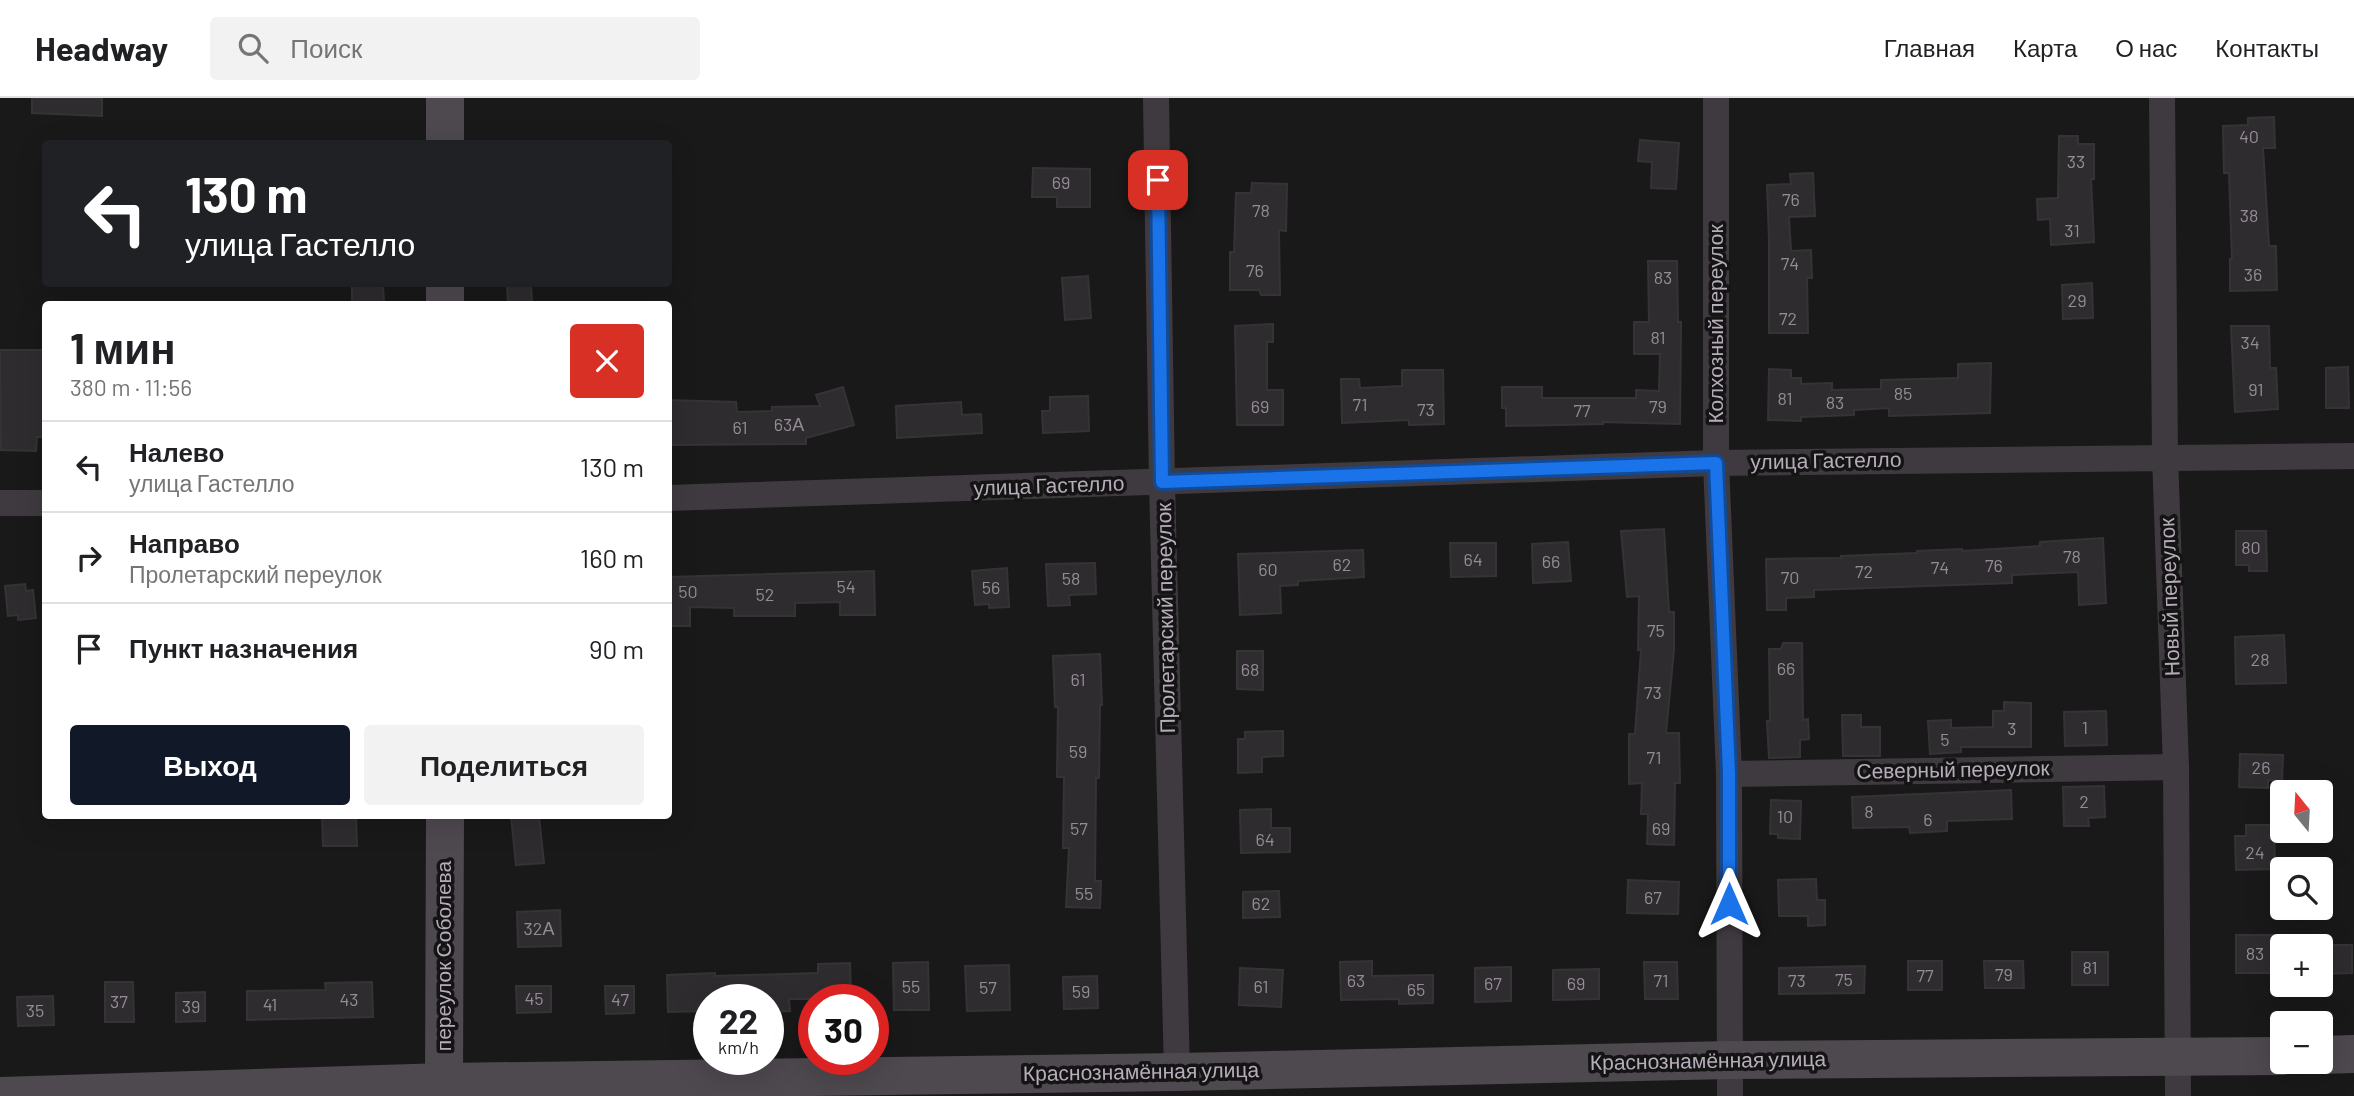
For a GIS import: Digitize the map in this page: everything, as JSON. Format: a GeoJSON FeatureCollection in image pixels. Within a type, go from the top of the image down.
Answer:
{"type":"FeatureCollection","features":[{"type":"Feature","properties":{"kind":"main road"},"geometry":{"type":"LineString","coordinates":[[445,98],[445,140]]}},
{"type":"Feature","properties":{"kind":"main road","name":"переулок Соболева"},"geometry":{"type":"LineString","coordinates":[[444,819],[444,1089]]}},
{"type":"Feature","properties":{"kind":"main road"},"geometry":{"type":"LineString","coordinates":[[2333,1055],[2354,1055]]}},
{"type":"Feature","properties":{"kind":"main road","name":"Краснознамённая улица"},"geometry":{"type":"LineString","coordinates":[[0,1096],[444,1089],[1730,1078],[2270,1056]]}},
{"type":"Feature","properties":{"kind":"street","name":"Пролетарский переулок"},"geometry":{"type":"LineString","coordinates":[[1156,98],[1162,482],[1177,1084]]}},
{"type":"Feature","properties":{"kind":"street","name":"Колхозный переулок"},"geometry":{"type":"LineString","coordinates":[[1716,98],[1716,463],[1729,774],[1730,1078]]}},
{"type":"Feature","properties":{"kind":"street","name":"Новый переулок"},"geometry":{"type":"LineString","coordinates":[[2162,98],[2165,456],[2176,766],[2178,1096]]}},
{"type":"Feature","properties":{"kind":"street","name":"улица Гастелло"},"geometry":{"type":"LineString","coordinates":[[672,498],[1716,463],[2354,456]]}},
{"type":"Feature","properties":{"kind":"street"},"geometry":{"type":"LineString","coordinates":[[0,503],[42,503]]}},
{"type":"Feature","properties":{"kind":"street","name":"Северный переулок"},"geometry":{"type":"LineString","coordinates":[[1729,774],[2176,766]]}},
{"type":"Feature","properties":{"kind":"building"},"geometry":{"type":"Polygon","coordinates":[[[32,98],[102,98],[102,116],[32,113],[32,98]]]}},
{"type":"Feature","properties":{"kind":"building"},"geometry":{"type":"Polygon","coordinates":[[[2274,117],[2275,148],[2263,148],[2269,246],[2276,246],[2277,290],[2230,291],[2232,259],[2229,173],[2224,173],[2223,126],[2248,125],[2248,118],[2274,117]]]}},
{"type":"Feature","properties":{"kind":"building"},"geometry":{"type":"Polygon","coordinates":[[[2059,136],[2078,136],[2078,144],[2094,144],[2094,179],[2091,179],[2094,242],[2051,245],[2050,219],[2038,220],[2037,199],[2058,198],[2059,136]]]}},
{"type":"Feature","properties":{"kind":"building"},"geometry":{"type":"Polygon","coordinates":[[[1640,140],[1679,143],[1676,189],[1651,188],[1652,162],[1638,161],[1640,140]]]}},
{"type":"Feature","properties":{"kind":"building"},"geometry":{"type":"Polygon","coordinates":[[[1033,168],[1090,169],[1090,207],[1057,207],[1057,197],[1032,197],[1033,168]]]}},
{"type":"Feature","properties":{"kind":"building"},"geometry":{"type":"Polygon","coordinates":[[[1813,173],[1815,216],[1789,217],[1791,251],[1811,250],[1812,278],[1807,278],[1808,333],[1769,333],[1767,185],[1791,184],[1790,174],[1813,173]]]}},
{"type":"Feature","properties":{"kind":"building"},"geometry":{"type":"Polygon","coordinates":[[[1252,183],[1287,184],[1286,231],[1279,230],[1280,295],[1261,295],[1259,290],[1230,290],[1230,252],[1234,252],[1236,193],[1251,193],[1252,183]]]}},
{"type":"Feature","properties":{"kind":"building"},"geometry":{"type":"Polygon","coordinates":[[[1648,261],[1677,261],[1678,322],[1681,322],[1680,424],[1603,422],[1506,426],[1506,408],[1502,408],[1502,387],[1542,387],[1542,398],[1636,398],[1636,390],[1659,391],[1660,354],[1634,354],[1634,322],[1649,322],[1648,261]]]}},
{"type":"Feature","properties":{"kind":"building"},"geometry":{"type":"Polygon","coordinates":[[[1088,276],[1091,318],[1065,320],[1062,278],[1088,276]]]}},
{"type":"Feature","properties":{"kind":"building"},"geometry":{"type":"Polygon","coordinates":[[[2092,283],[2093,318],[2063,319],[2062,285],[2092,283]]]}},
{"type":"Feature","properties":{"kind":"building"},"geometry":{"type":"Polygon","coordinates":[[[352,287],[383,287],[384,301],[352,301],[352,287]]]}},
{"type":"Feature","properties":{"kind":"building"},"geometry":{"type":"Polygon","coordinates":[[[507,287],[531,287],[532,301],[508,301],[507,287]]]}},
{"type":"Feature","properties":{"kind":"building"},"geometry":{"type":"Polygon","coordinates":[[[1273,324],[1273,342],[1267,342],[1267,390],[1283,390],[1283,425],[1237,425],[1235,326],[1273,324]]]}},
{"type":"Feature","properties":{"kind":"building"},"geometry":{"type":"Polygon","coordinates":[[[2231,326],[2269,326],[2270,368],[2276,368],[2278,409],[2235,412],[2231,326]]]}},
{"type":"Feature","properties":{"kind":"building"},"geometry":{"type":"Polygon","coordinates":[[[0,350],[42,350],[42,437],[37,437],[36,451],[1,450],[0,350]]]}},
{"type":"Feature","properties":{"kind":"building"},"geometry":{"type":"Polygon","coordinates":[[[1991,363],[1990,413],[1889,416],[1889,408],[1854,410],[1854,415],[1801,417],[1801,421],[1768,420],[1769,369],[1791,370],[1791,378],[1801,378],[1801,384],[1832,383],[1832,390],[1881,389],[1881,380],[1958,378],[1958,364],[1991,363]]]}},
{"type":"Feature","properties":{"kind":"building"},"geometry":{"type":"Polygon","coordinates":[[[2348,367],[2349,408],[2326,408],[2326,368],[2348,367]]]}},
{"type":"Feature","properties":{"kind":"building"},"geometry":{"type":"Polygon","coordinates":[[[1402,370],[1443,370],[1444,424],[1409,425],[1409,420],[1342,423],[1341,379],[1359,379],[1360,388],[1402,386],[1402,370]]]}},
{"type":"Feature","properties":{"kind":"building"},"geometry":{"type":"Polygon","coordinates":[[[843,387],[854,425],[806,438],[806,444],[672,445],[672,400],[736,402],[737,412],[772,411],[772,407],[820,406],[816,395],[843,387]]]}},
{"type":"Feature","properties":{"kind":"building"},"geometry":{"type":"Polygon","coordinates":[[[1088,396],[1089,431],[1043,433],[1042,411],[1050,411],[1050,397],[1088,396]]]}},
{"type":"Feature","properties":{"kind":"building"},"geometry":{"type":"Polygon","coordinates":[[[961,402],[962,415],[981,414],[982,433],[897,438],[896,406],[961,402]]]}},
{"type":"Feature","properties":{"kind":"building"},"geometry":{"type":"Polygon","coordinates":[[[1664,529],[1669,612],[1674,612],[1674,650],[1666,733],[1679,733],[1680,783],[1675,783],[1674,845],[1647,844],[1648,814],[1641,814],[1642,783],[1629,784],[1629,734],[1635,734],[1641,650],[1638,650],[1639,596],[1627,597],[1621,531],[1664,529]]]}},
{"type":"Feature","properties":{"kind":"building"},"geometry":{"type":"Polygon","coordinates":[[[2236,531],[2266,531],[2267,571],[2249,571],[2249,565],[2236,565],[2236,531]]]}},
{"type":"Feature","properties":{"kind":"building"},"geometry":{"type":"Polygon","coordinates":[[[2103,538],[2106,603],[2079,605],[2078,572],[2012,575],[2012,583],[1814,590],[1814,597],[1786,598],[1786,610],[1767,610],[1766,559],[1962,551],[2040,546],[2040,542],[2103,538]]]}},
{"type":"Feature","properties":{"kind":"building"},"geometry":{"type":"Polygon","coordinates":[[[1568,542],[1571,581],[1533,583],[1532,544],[1568,542]]]}},
{"type":"Feature","properties":{"kind":"building"},"geometry":{"type":"Polygon","coordinates":[[[1450,543],[1496,543],[1496,576],[1451,577],[1450,543]]]}},
{"type":"Feature","properties":{"kind":"building"},"geometry":{"type":"Polygon","coordinates":[[[1363,550],[1364,577],[1298,581],[1298,585],[1280,586],[1281,613],[1240,615],[1238,554],[1363,550]]]}},
{"type":"Feature","properties":{"kind":"building"},"geometry":{"type":"Polygon","coordinates":[[[1095,563],[1096,594],[1069,595],[1070,605],[1048,606],[1046,564],[1095,563]]]}},
{"type":"Feature","properties":{"kind":"building"},"geometry":{"type":"Polygon","coordinates":[[[1007,568],[1009,607],[989,608],[989,604],[975,605],[972,571],[1007,568]]]}},
{"type":"Feature","properties":{"kind":"building"},"geometry":{"type":"Polygon","coordinates":[[[874,571],[875,615],[840,615],[840,602],[795,603],[795,616],[734,616],[734,608],[690,607],[690,626],[672,626],[672,577],[874,571]]]}},
{"type":"Feature","properties":{"kind":"building"},"geometry":{"type":"Polygon","coordinates":[[[25,584],[26,591],[33,590],[36,618],[18,620],[18,615],[8,616],[5,586],[25,584]]]}},
{"type":"Feature","properties":{"kind":"building"},"geometry":{"type":"Polygon","coordinates":[[[2284,635],[2286,683],[2236,684],[2235,637],[2284,635]]]}},
{"type":"Feature","properties":{"kind":"building"},"geometry":{"type":"Polygon","coordinates":[[[1783,643],[1802,643],[1803,720],[1808,719],[1809,739],[1800,740],[1800,757],[1769,758],[1769,649],[1781,649],[1783,643]]]}},
{"type":"Feature","properties":{"kind":"building"},"geometry":{"type":"Polygon","coordinates":[[[1237,651],[1263,651],[1263,690],[1237,689],[1237,651]]]}},
{"type":"Feature","properties":{"kind":"building"},"geometry":{"type":"Polygon","coordinates":[[[1100,654],[1102,705],[1099,778],[1096,778],[1095,881],[1101,881],[1100,908],[1066,907],[1069,848],[1063,848],[1064,777],[1057,777],[1058,707],[1055,707],[1053,656],[1100,654]]]}},
{"type":"Feature","properties":{"kind":"building"},"geometry":{"type":"Polygon","coordinates":[[[2004,702],[2031,703],[2031,747],[1961,747],[1961,752],[1930,754],[1928,721],[1951,720],[1951,728],[1993,727],[1993,711],[2004,711],[2004,702]]]}},
{"type":"Feature","properties":{"kind":"building"},"geometry":{"type":"Polygon","coordinates":[[[2106,711],[2107,745],[2065,746],[2064,712],[2106,711]]]}},
{"type":"Feature","properties":{"kind":"building"},"geometry":{"type":"Polygon","coordinates":[[[1842,715],[1861,715],[1861,727],[1880,727],[1880,756],[1843,756],[1842,715]]]}},
{"type":"Feature","properties":{"kind":"building"},"geometry":{"type":"Polygon","coordinates":[[[1283,731],[1283,756],[1262,757],[1262,772],[1238,773],[1238,739],[1245,739],[1245,732],[1283,731]]]}},
{"type":"Feature","properties":{"kind":"building"},"geometry":{"type":"Polygon","coordinates":[[[2240,754],[2283,755],[2282,780],[2268,780],[2268,788],[2239,787],[2240,754]]]}},
{"type":"Feature","properties":{"kind":"building"},"geometry":{"type":"Polygon","coordinates":[[[2104,786],[2105,817],[2088,818],[2089,826],[2064,826],[2063,787],[2104,786]]]}},
{"type":"Feature","properties":{"kind":"building"},"geometry":{"type":"Polygon","coordinates":[[[2011,790],[2012,819],[1947,821],[1947,831],[1910,833],[1909,827],[1853,828],[1852,797],[2011,790]]]}},
{"type":"Feature","properties":{"kind":"building"},"geometry":{"type":"Polygon","coordinates":[[[1771,800],[1801,801],[1800,839],[1778,838],[1778,834],[1770,834],[1771,800]]]}},
{"type":"Feature","properties":{"kind":"building"},"geometry":{"type":"Polygon","coordinates":[[[1271,809],[1271,828],[1290,828],[1290,852],[1241,853],[1240,810],[1271,809]]]}},
{"type":"Feature","properties":{"kind":"building"},"geometry":{"type":"Polygon","coordinates":[[[322,819],[356,819],[357,846],[323,846],[322,819]]]}},
{"type":"Feature","properties":{"kind":"building"},"geometry":{"type":"Polygon","coordinates":[[[511,819],[539,819],[544,863],[516,865],[511,819]]]}},
{"type":"Feature","properties":{"kind":"building"},"geometry":{"type":"Polygon","coordinates":[[[2246,825],[2270,825],[2270,844],[2274,844],[2275,857],[2270,857],[2270,869],[2236,870],[2235,836],[2246,836],[2246,825]]]}},
{"type":"Feature","properties":{"kind":"building"},"geometry":{"type":"Polygon","coordinates":[[[1816,879],[1817,900],[1825,900],[1825,925],[1808,926],[1808,916],[1779,916],[1778,880],[1816,879]]]}},
{"type":"Feature","properties":{"kind":"building"},"geometry":{"type":"Polygon","coordinates":[[[1628,880],[1679,882],[1678,914],[1627,913],[1628,880]]]}},
{"type":"Feature","properties":{"kind":"building"},"geometry":{"type":"Polygon","coordinates":[[[1279,891],[1280,917],[1243,918],[1243,892],[1279,891]]]}},
{"type":"Feature","properties":{"kind":"building"},"geometry":{"type":"Polygon","coordinates":[[[560,910],[561,946],[518,947],[517,912],[560,910]]]}},
{"type":"Feature","properties":{"kind":"building"},"geometry":{"type":"Polygon","coordinates":[[[2236,935],[2270,935],[2270,973],[2236,973],[2236,935]]]}},
{"type":"Feature","properties":{"kind":"building"},"geometry":{"type":"Polygon","coordinates":[[[2333,945],[2352,945],[2352,973],[2333,974],[2333,945]]]}},
{"type":"Feature","properties":{"kind":"building"},"geometry":{"type":"Polygon","coordinates":[[[2072,952],[2108,952],[2108,985],[2072,985],[2072,952]]]}},
{"type":"Feature","properties":{"kind":"building"},"geometry":{"type":"Polygon","coordinates":[[[1372,961],[1372,976],[1433,975],[1433,1003],[1399,1004],[1399,999],[1341,1000],[1340,962],[1372,961]]]}},
{"type":"Feature","properties":{"kind":"building"},"geometry":{"type":"Polygon","coordinates":[[[1908,961],[1942,961],[1942,990],[1908,990],[1908,961]]]}},
{"type":"Feature","properties":{"kind":"building"},"geometry":{"type":"Polygon","coordinates":[[[1984,961],[2023,961],[2024,988],[1985,988],[1984,961]]]}},
{"type":"Feature","properties":{"kind":"building"},"geometry":{"type":"Polygon","coordinates":[[[928,962],[929,1010],[894,1010],[893,963],[928,962]]]}},
{"type":"Feature","properties":{"kind":"building"},"geometry":{"type":"Polygon","coordinates":[[[1644,962],[1677,962],[1678,999],[1645,999],[1644,962]]]}},
{"type":"Feature","properties":{"kind":"building"},"geometry":{"type":"Polygon","coordinates":[[[850,963],[851,984],[798,984],[798,999],[789,999],[790,1011],[784,1011],[784,984],[693,984],[693,1011],[668,1012],[667,975],[818,973],[818,964],[850,963]]]}},
{"type":"Feature","properties":{"kind":"building"},"geometry":{"type":"Polygon","coordinates":[[[1009,965],[1010,1010],[967,1011],[965,966],[1009,965]]]}},
{"type":"Feature","properties":{"kind":"building"},"geometry":{"type":"Polygon","coordinates":[[[1865,966],[1864,993],[1779,994],[1779,968],[1865,966]]]}},
{"type":"Feature","properties":{"kind":"building"},"geometry":{"type":"Polygon","coordinates":[[[1511,967],[1511,1001],[1475,1002],[1475,968],[1511,967]]]}},
{"type":"Feature","properties":{"kind":"building"},"geometry":{"type":"Polygon","coordinates":[[[1240,968],[1283,970],[1281,1007],[1239,1005],[1240,968]]]}},
{"type":"Feature","properties":{"kind":"building"},"geometry":{"type":"Polygon","coordinates":[[[1599,969],[1599,999],[1553,1000],[1553,970],[1599,969]]]}},
{"type":"Feature","properties":{"kind":"building"},"geometry":{"type":"Polygon","coordinates":[[[1097,976],[1098,1008],[1064,1009],[1063,977],[1097,976]]]}},
{"type":"Feature","properties":{"kind":"building"},"geometry":{"type":"Polygon","coordinates":[[[105,982],[133,982],[134,1022],[105,1022],[105,982]]]}},
{"type":"Feature","properties":{"kind":"building"},"geometry":{"type":"Polygon","coordinates":[[[372,982],[373,1017],[247,1020],[247,991],[326,990],[325,983],[372,982]]]}},
{"type":"Feature","properties":{"kind":"building"},"geometry":{"type":"Polygon","coordinates":[[[516,986],[551,986],[551,1012],[517,1013],[516,986]]]}},
{"type":"Feature","properties":{"kind":"building"},"geometry":{"type":"Polygon","coordinates":[[[605,986],[634,986],[634,1013],[606,1014],[605,986]]]}},
{"type":"Feature","properties":{"kind":"building"},"geometry":{"type":"Polygon","coordinates":[[[205,992],[205,1021],[176,1022],[176,993],[205,992]]]}},
{"type":"Feature","properties":{"kind":"building"},"geometry":{"type":"Polygon","coordinates":[[[53,996],[54,1025],[18,1026],[17,997],[53,996]]]}},
{"type":"Feature","properties":{"kind":"route"},"geometry":{"type":"LineString","coordinates":[[1158,180],[1162,482],[1716,463],[1729,774],[1729,904]]}}]}
